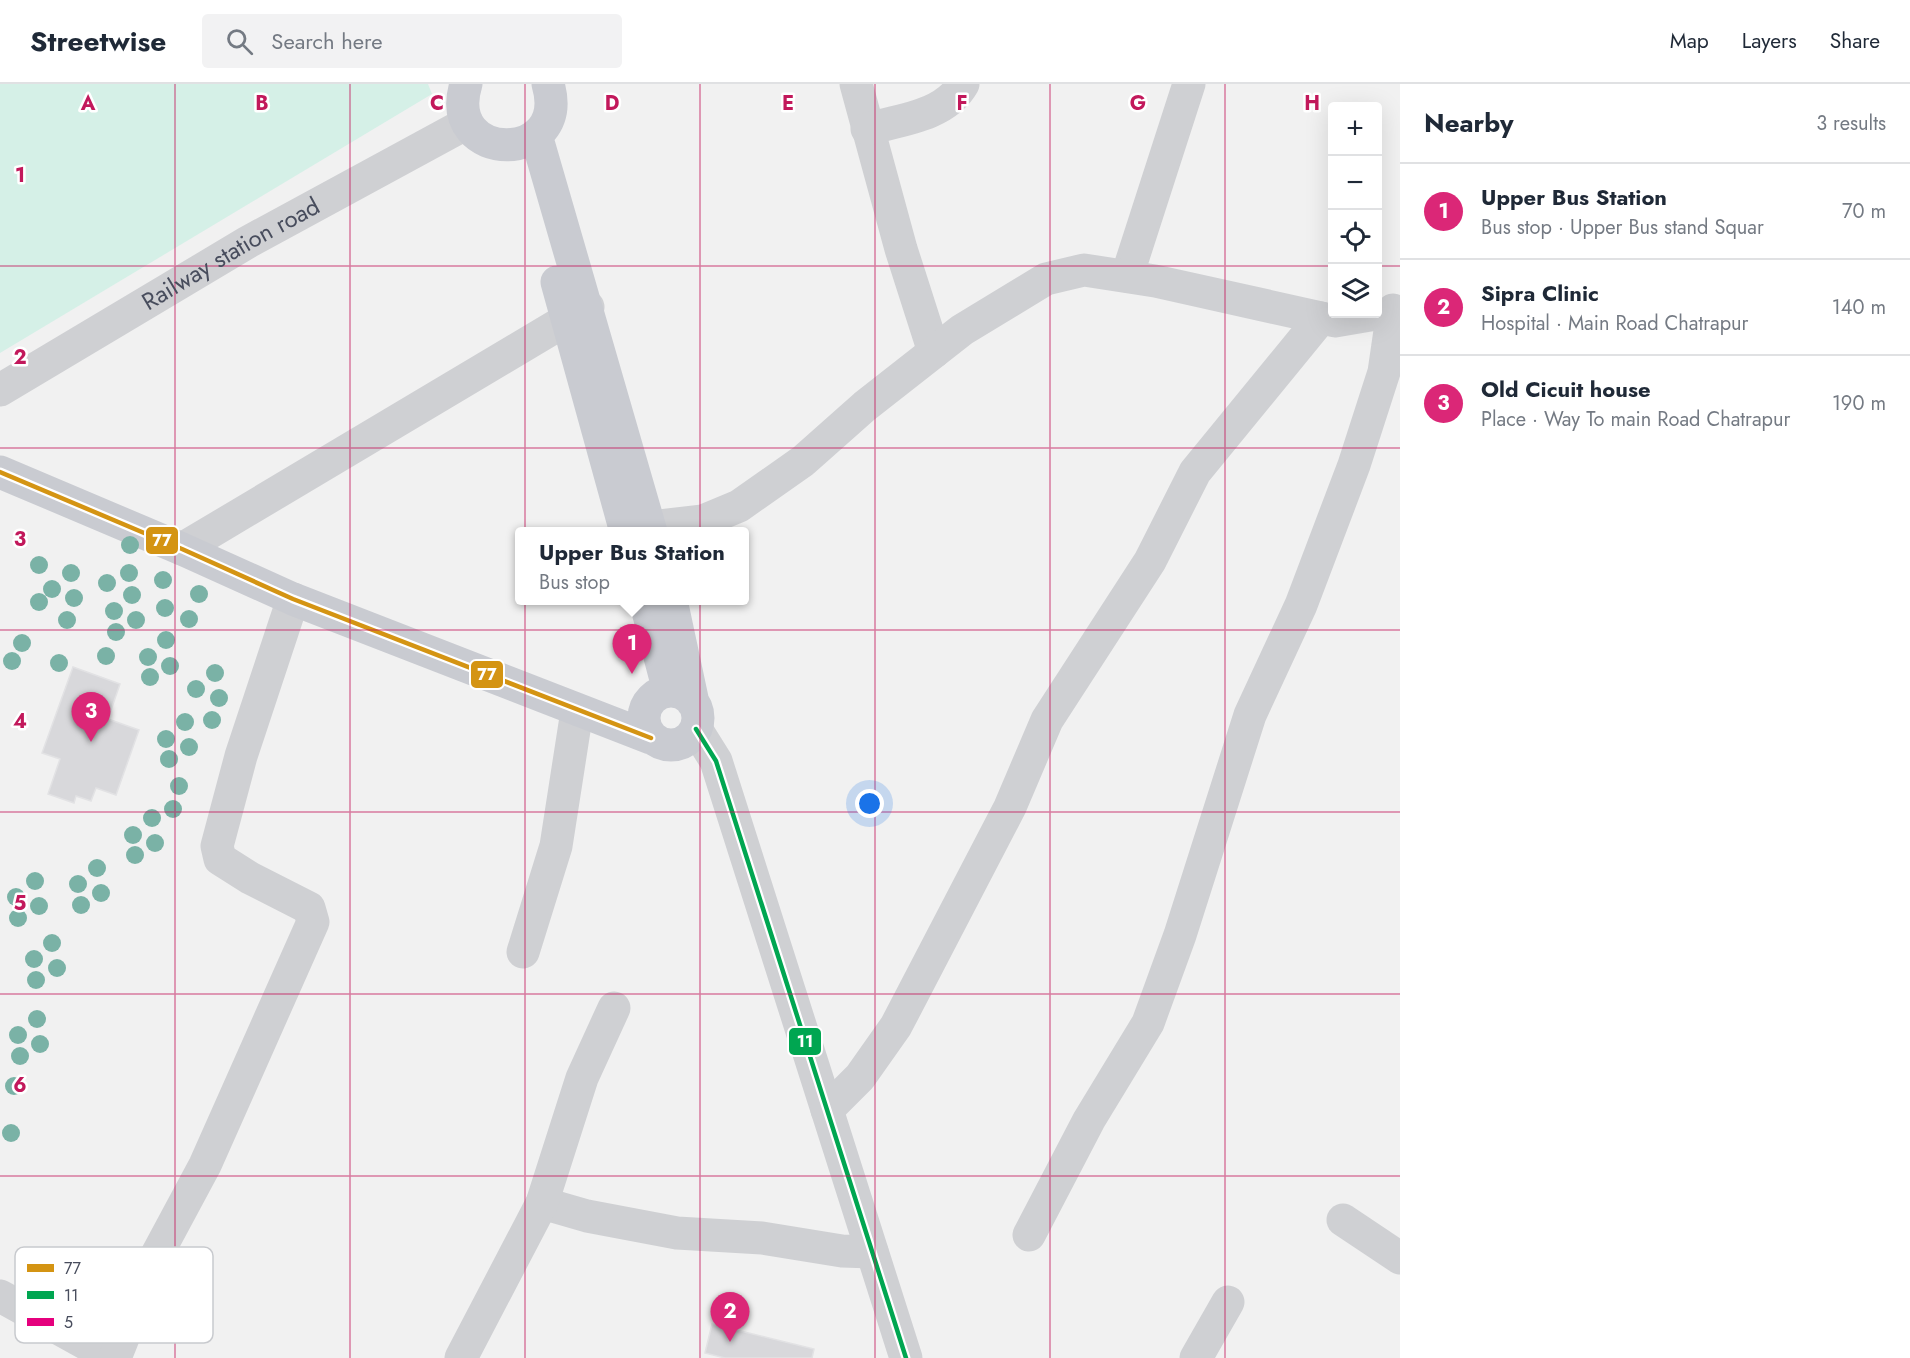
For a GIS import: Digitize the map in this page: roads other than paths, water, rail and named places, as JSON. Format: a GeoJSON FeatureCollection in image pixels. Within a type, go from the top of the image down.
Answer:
{"type":"FeatureCollection","features":[{"type":"Feature","properties":{"kind":"main road"},"geometry":{"type":"LineString","coordinates":[[465,103],[476,134],[488,142],[502,146],[526,140],[549,116],[552,100],[549,84]]}},
{"type":"Feature","properties":{"kind":"main road"},"geometry":{"type":"LineString","coordinates":[[526,140],[641,527]]}},
{"type":"Feature","properties":{"kind":"main road"},"geometry":{"type":"LineString","coordinates":[[0,448],[191,542],[292,599],[577,711],[648,728]]}},
{"type":"Feature","properties":{"kind":"main road"},"geometry":{"type":"LineString","coordinates":[[0,472],[260,566],[648,728]]}},
{"type":"Feature","properties":{"kind":"main road"},"geometry":{"type":"LineString","coordinates":[[647,605],[686,707]]}},
{"type":"Feature","properties":{"kind":"main road"},"geometry":{"type":"LineString","coordinates":[[672,605],[691,737],[676,746],[658,743],[648,728],[646,705],[652,697],[686,707]]}},
{"type":"Feature","properties":{"kind":"street"},"geometry":{"type":"LineString","coordinates":[[856,84],[901,249],[934,352]]}},
{"type":"Feature","properties":{"kind":"street"},"geometry":{"type":"LineString","coordinates":[[867,129],[936,110],[958,94],[963,84]]}},
{"type":"Feature","properties":{"kind":"street"},"geometry":{"type":"LineString","coordinates":[[1126,276],[1189,84]]}},
{"type":"Feature","properties":{"kind":"street","name":"Railway station road"},"geometry":{"type":"LineString","coordinates":[[0,367],[465,103]]}},
{"type":"Feature","properties":{"kind":"street","name":"Railway station road"},"geometry":{"type":"LineString","coordinates":[[0,390],[248,242],[465,103]]}},
{"type":"Feature","properties":{"kind":"street"},"geometry":{"type":"LineString","coordinates":[[660,527],[703,520],[731,519],[803,461],[865,406],[962,330],[1046,279],[1084,270],[1126,276],[1335,321],[1387,311],[1384,372],[1354,465],[1301,604],[1250,715],[1180,935],[1148,1023],[1089,1120],[1029,1235]]}},
{"type":"Feature","properties":{"kind":"street"},"geometry":{"type":"LineString","coordinates":[[191,542],[577,314]]}},
{"type":"Feature","properties":{"kind":"street"},"geometry":{"type":"LineString","coordinates":[[827,1110],[860,1077],[896,1026],[1010,807],[1047,720],[1150,561],[1195,472],[1321,318]]}},
{"type":"Feature","properties":{"kind":"street"},"geometry":{"type":"LineString","coordinates":[[161,1247],[205,1165],[313,922],[309,908],[220,860],[217,846],[244,744],[292,599]]}},
{"type":"Feature","properties":{"kind":"street"},"geometry":{"type":"LineString","coordinates":[[686,707],[716,761],[906,1358]]}},
{"type":"Feature","properties":{"kind":"street"},"geometry":{"type":"LineString","coordinates":[[524,952],[556,846],[577,711]]}},
{"type":"Feature","properties":{"kind":"street"},"geometry":{"type":"LineString","coordinates":[[461,1358],[542,1203],[582,1078],[614,1008]]}},
{"type":"Feature","properties":{"kind":"street"},"geometry":{"type":"LineString","coordinates":[[542,1203],[587,1216],[677,1233],[762,1238],[842,1251],[872,1252]]}},
{"type":"Feature","properties":{"kind":"street"},"geometry":{"type":"LineString","coordinates":[[1343,1220],[1400,1258]]}},
{"type":"Feature","properties":{"kind":"street"},"geometry":{"type":"LineString","coordinates":[[0,1296],[15,1304]]}},
{"type":"Feature","properties":{"kind":"street"},"geometry":{"type":"LineString","coordinates":[[1196,1358],[1228,1302]]}},
{"type":"Feature","properties":{"kind":"street"},"geometry":{"type":"LineString","coordinates":[[86,1343],[113,1358],[119,1343]]}},
{"type":"Feature","properties":{"kind":"place","name":"Upper Bus Station"},"geometry":{"type":"Point","coordinates":[632,674]}},
{"type":"Feature","properties":{"kind":"place","name":"Old Cicuit house"},"geometry":{"type":"Point","coordinates":[91,742]}},
{"type":"Feature","properties":{"kind":"place","name":"Sipra Clinic"},"geometry":{"type":"Point","coordinates":[730,1342]}}]}
